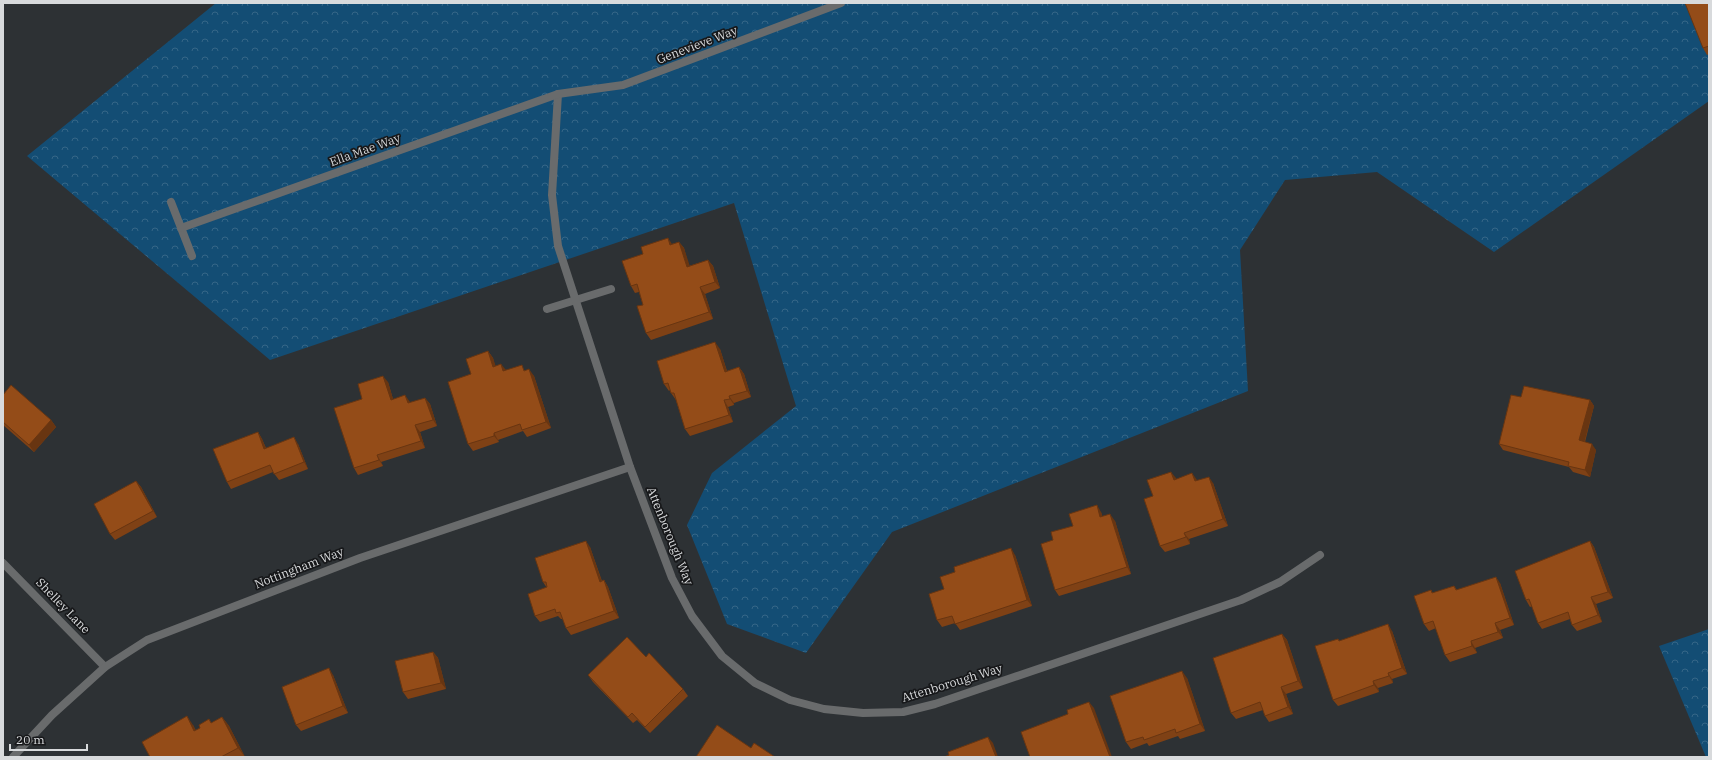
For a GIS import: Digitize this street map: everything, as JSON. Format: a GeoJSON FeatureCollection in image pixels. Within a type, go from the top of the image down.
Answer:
{"type":"FeatureCollection","features":[{"type":"Feature","properties":{"kind":"street","name":"Genevieve Way"},"geometry":{"type":"LineString","coordinates":[[558,94],[623,85],[841,3]]}},
{"type":"Feature","properties":{"kind":"street","name":"Ella Mae Way"},"geometry":{"type":"LineString","coordinates":[[181,228],[558,94]]}},
{"type":"Feature","properties":{"kind":"street","name":"Attenborough Way"},"geometry":{"type":"LineString","coordinates":[[558,94],[552,195],[558,246],[630,467],[672,578],[692,616],[722,656],[755,683],[790,700],[824,709],[863,713],[903,712],[935,704],[1241,600],[1280,582],[1320,555]]}},
{"type":"Feature","properties":{"kind":"street"},"geometry":{"type":"LineString","coordinates":[[171,202],[192,256]]}},
{"type":"Feature","properties":{"kind":"street"},"geometry":{"type":"LineString","coordinates":[[547,309],[611,290]]}},
{"type":"Feature","properties":{"kind":"street","name":"Nottingham Way"},"geometry":{"type":"LineString","coordinates":[[12,757],[52,715],[105,667],[147,640],[198,619],[360,558],[630,467]]}},
{"type":"Feature","properties":{"kind":"street","name":"Shelley Lane"},"geometry":{"type":"LineString","coordinates":[[3,563],[105,667]]}},
{"type":"Feature","properties":{"kind":"green space"},"geometry":{"type":"Polygon","coordinates":[[[216,3],[1709,3],[1709,101],[1494,252],[1377,172],[1285,180],[1240,250],[1248,391],[892,532],[806,653],[727,624],[687,525],[712,473],[796,406],[734,203],[270,360],[27,156],[216,3]]]}},
{"type":"Feature","properties":{"kind":"green space"},"geometry":{"type":"Polygon","coordinates":[[[1709,629],[1709,757],[1706,757],[1659,646],[1709,629]]]}},
{"type":"Feature","properties":{"kind":"building"},"geometry":{"type":"Polygon","coordinates":[[[1685,3],[1709,3],[1709,46],[1703,48],[1685,3]]]}},
{"type":"Feature","properties":{"kind":"building"},"geometry":{"type":"Polygon","coordinates":[[[668,238],[670,245],[679,242],[687,267],[708,260],[715,282],[700,287],[709,312],[646,333],[637,306],[643,305],[637,284],[631,286],[622,261],[643,254],[641,247],[668,238]]]}},
{"type":"Feature","properties":{"kind":"building"},"geometry":{"type":"Polygon","coordinates":[[[715,342],[725,372],[739,367],[747,391],[729,396],[730,399],[724,400],[729,415],[685,429],[674,393],[671,393],[668,383],[664,384],[657,361],[715,342]]]}},
{"type":"Feature","properties":{"kind":"building"},"geometry":{"type":"Polygon","coordinates":[[[488,351],[493,367],[501,364],[503,371],[522,365],[524,371],[529,369],[546,422],[522,430],[520,424],[494,433],[494,436],[468,444],[448,382],[471,374],[466,359],[488,351]]]}},
{"type":"Feature","properties":{"kind":"building"},"geometry":{"type":"Polygon","coordinates":[[[383,376],[391,400],[405,395],[408,403],[425,398],[433,420],[415,425],[421,441],[377,455],[379,460],[354,468],[334,408],[362,399],[358,384],[383,376]]]}},
{"type":"Feature","properties":{"kind":"building"},"geometry":{"type":"Polygon","coordinates":[[[11,385],[51,420],[29,445],[3,422],[3,395],[11,385]]]}},
{"type":"Feature","properties":{"kind":"building"},"geometry":{"type":"Polygon","coordinates":[[[1524,386],[1590,400],[1579,440],[1592,444],[1585,470],[1568,466],[1569,462],[1499,444],[1511,395],[1521,397],[1524,386]]]}},
{"type":"Feature","properties":{"kind":"building"},"geometry":{"type":"Polygon","coordinates":[[[258,432],[264,449],[294,437],[304,462],[274,474],[270,465],[227,482],[213,449],[258,432]]]}},
{"type":"Feature","properties":{"kind":"building"},"geometry":{"type":"Polygon","coordinates":[[[1171,472],[1174,480],[1192,473],[1195,481],[1209,477],[1223,519],[1184,533],[1186,537],[1160,546],[1144,499],[1153,496],[1147,480],[1171,472]]]}},
{"type":"Feature","properties":{"kind":"building"},"geometry":{"type":"Polygon","coordinates":[[[136,481],[153,511],[110,534],[94,504],[136,481]]]}},
{"type":"Feature","properties":{"kind":"building"},"geometry":{"type":"Polygon","coordinates":[[[1097,505],[1100,517],[1110,514],[1127,567],[1055,590],[1041,544],[1053,540],[1051,532],[1073,526],[1069,514],[1097,505]]]}},
{"type":"Feature","properties":{"kind":"building"},"geometry":{"type":"Polygon","coordinates":[[[586,541],[600,582],[604,580],[614,611],[566,628],[560,612],[556,613],[555,609],[535,616],[528,594],[547,587],[546,582],[543,582],[535,558],[586,541]]]}},
{"type":"Feature","properties":{"kind":"building"},"geometry":{"type":"Polygon","coordinates":[[[1590,541],[1608,592],[1591,597],[1598,615],[1572,625],[1568,612],[1538,623],[1529,599],[1526,600],[1515,571],[1590,541]]]}},
{"type":"Feature","properties":{"kind":"building"},"geometry":{"type":"Polygon","coordinates":[[[1011,548],[1027,600],[955,624],[952,616],[937,620],[929,594],[944,589],[940,577],[955,572],[954,567],[1011,548]]]}},
{"type":"Feature","properties":{"kind":"building"},"geometry":{"type":"Polygon","coordinates":[[[1496,577],[1510,618],[1495,623],[1498,632],[1471,641],[1472,646],[1445,655],[1433,621],[1424,624],[1414,596],[1431,590],[1432,593],[1454,586],[1456,590],[1496,577]]]}},
{"type":"Feature","properties":{"kind":"building"},"geometry":{"type":"Polygon","coordinates":[[[1388,624],[1402,668],[1388,673],[1389,676],[1373,681],[1374,685],[1333,700],[1315,646],[1338,639],[1339,641],[1388,624]]]}},
{"type":"Feature","properties":{"kind":"building"},"geometry":{"type":"Polygon","coordinates":[[[1282,634],[1298,681],[1281,687],[1288,707],[1265,716],[1260,702],[1231,713],[1213,658],[1282,634]]]}},
{"type":"Feature","properties":{"kind":"building"},"geometry":{"type":"Polygon","coordinates":[[[627,637],[646,657],[649,653],[683,689],[645,727],[632,713],[628,717],[588,675],[627,637]]]}},
{"type":"Feature","properties":{"kind":"building"},"geometry":{"type":"Polygon","coordinates":[[[433,652],[441,683],[403,692],[395,661],[433,652]]]}},
{"type":"Feature","properties":{"kind":"building"},"geometry":{"type":"Polygon","coordinates":[[[329,668],[343,706],[296,725],[282,687],[329,668]]]}},
{"type":"Feature","properties":{"kind":"building"},"geometry":{"type":"Polygon","coordinates":[[[1182,671],[1200,724],[1176,733],[1175,729],[1144,740],[1143,737],[1126,742],[1110,696],[1182,671]]]}},
{"type":"Feature","properties":{"kind":"building"},"geometry":{"type":"Polygon","coordinates":[[[1089,702],[1110,757],[1030,757],[1021,732],[1068,714],[1067,710],[1089,702]]]}},
{"type":"Feature","properties":{"kind":"building"},"geometry":{"type":"Polygon","coordinates":[[[187,716],[194,731],[200,728],[199,725],[209,719],[211,723],[222,717],[238,748],[221,757],[150,757],[142,742],[187,716]]]}},
{"type":"Feature","properties":{"kind":"building"},"geometry":{"type":"Polygon","coordinates":[[[717,725],[751,748],[754,743],[775,757],[696,757],[717,725]]]}},
{"type":"Feature","properties":{"kind":"building"},"geometry":{"type":"Polygon","coordinates":[[[988,737],[996,757],[944,757],[949,755],[948,752],[988,737]]]}}]}
